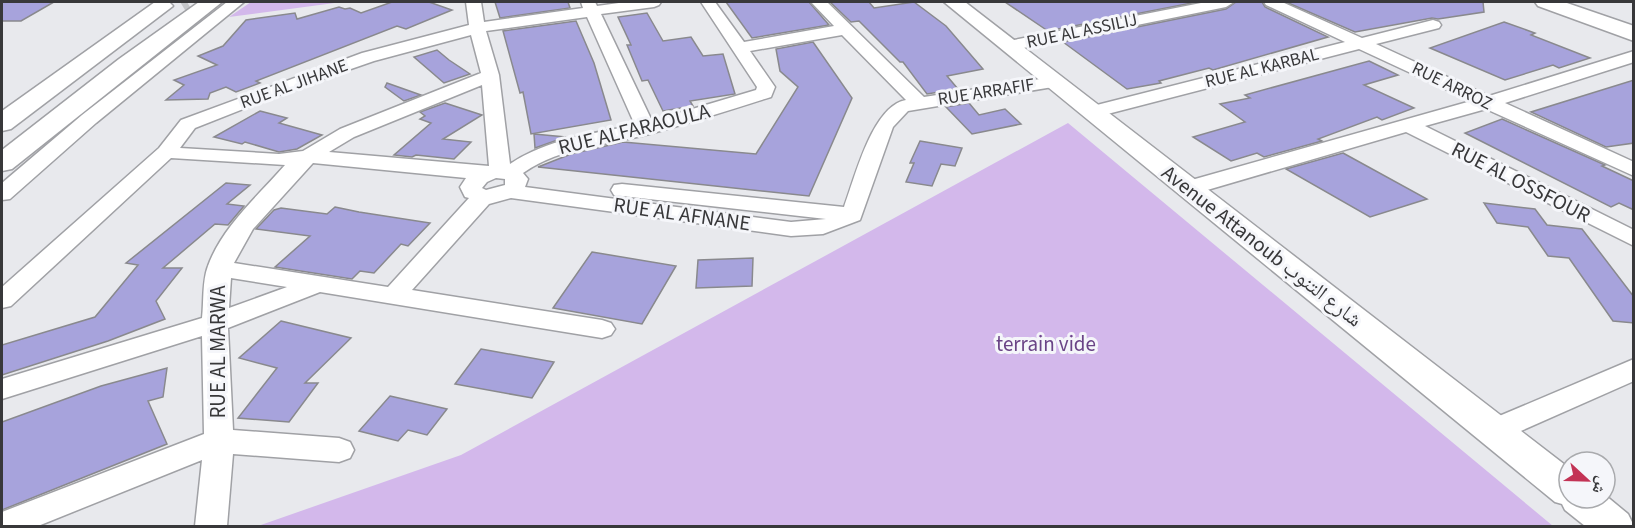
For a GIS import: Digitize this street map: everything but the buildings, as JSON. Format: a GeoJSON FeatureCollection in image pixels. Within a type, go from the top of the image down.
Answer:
{"type":"FeatureCollection","features":[{"type":"Feature","properties":{"kind":"main road"},"geometry":{"type":"LineString","coordinates":[[2,163],[156,42],[212,2]]}},
{"type":"Feature","properties":{"kind":"main road"},"geometry":{"type":"LineString","coordinates":[[1545,2],[1634,34]]}},
{"type":"Feature","properties":{"kind":"main road"},"geometry":{"type":"LineString","coordinates":[[1590,2],[1634,17]]}},
{"type":"Feature","properties":{"kind":"main road"},"geometry":{"type":"LineString","coordinates":[[2,103],[163,4]]}},
{"type":"Feature","properties":{"kind":"main road"},"geometry":{"type":"LineString","coordinates":[[2,123],[163,4]]}},
{"type":"Feature","properties":{"kind":"main road"},"geometry":{"type":"LineString","coordinates":[[2,142],[163,4]]}},
{"type":"Feature","properties":{"kind":"street"},"geometry":{"type":"LineString","coordinates":[[2,194],[195,32],[236,2]]}},
{"type":"Feature","properties":{"kind":"street"},"geometry":{"type":"LineString","coordinates":[[474,2],[477,27],[490,75],[500,157],[497,182]]}},
{"type":"Feature","properties":{"kind":"street","name":"RUE AL JIHANE"},"geometry":{"type":"LineString","coordinates":[[2,300],[166,153],[188,124],[356,61],[477,27],[590,6],[654,2]]}},
{"type":"Feature","properties":{"kind":"street"},"geometry":{"type":"LineString","coordinates":[[708,2],[739,48],[846,29]]}},
{"type":"Feature","properties":{"kind":"street"},"geometry":{"type":"LineString","coordinates":[[819,2],[918,102]]}},
{"type":"Feature","properties":{"kind":"street","name":"Avenue Attanoub شارع التنوب"},"geometry":{"type":"LineString","coordinates":[[954,2],[1557,480]]}},
{"type":"Feature","properties":{"kind":"street","name":"RUE AL ASSILIJ"},"geometry":{"type":"LineString","coordinates":[[1009,46],[1226,2]]}},
{"type":"Feature","properties":{"kind":"street","name":"RUE ARROZ"},"geometry":{"type":"LineString","coordinates":[[1271,2],[1634,170]]}},
{"type":"Feature","properties":{"kind":"street"},"geometry":{"type":"LineString","coordinates":[[590,6],[646,129]]}},
{"type":"Feature","properties":{"kind":"street","name":"RUE AL KARBAL"},"geometry":{"type":"LineString","coordinates":[[1092,112],[1433,25]]}},
{"type":"Feature","properties":{"kind":"street","name":"RUE ALFARAOULA"},"geometry":{"type":"LineString","coordinates":[[394,295],[497,182],[545,152],[646,129],[762,95],[766,87],[739,48]]}},
{"type":"Feature","properties":{"kind":"street"},"geometry":{"type":"LineString","coordinates":[[1189,188],[1487,103],[1634,56]]}},
{"type":"Feature","properties":{"kind":"street","name":"RUE AL MARWA"},"geometry":{"type":"LineString","coordinates":[[211,526],[219,441],[214,323],[219,268],[244,225],[294,162],[354,129],[490,75]]}},
{"type":"Feature","properties":{"kind":"street","name":"RUE ARRAFIF"},"geometry":{"type":"LineString","coordinates":[[918,102],[1053,82]]}},
{"type":"Feature","properties":{"kind":"street","name":"RUE AL AFNANE"},"geometry":{"type":"LineString","coordinates":[[179,154],[294,162],[497,182],[801,230],[825,228],[852,215],[884,126],[897,110],[918,102]]}},
{"type":"Feature","properties":{"kind":"street","name":"RUE AL OSSFOUR"},"geometry":{"type":"LineString","coordinates":[[1408,126],[1634,239]]}},
{"type":"Feature","properties":{"kind":"street"},"geometry":{"type":"LineString","coordinates":[[219,268],[602,329]]}},
{"type":"Feature","properties":{"kind":"street"},"geometry":{"type":"LineString","coordinates":[[2,389],[214,323],[316,285]]}},
{"type":"Feature","properties":{"kind":"street"},"geometry":{"type":"LineString","coordinates":[[1495,430],[1634,369]]}},
{"type":"Feature","properties":{"kind":"street"},"geometry":{"type":"LineString","coordinates":[[3,526],[219,441],[339,450]]}},
{"type":"Feature","properties":{"kind":"street"},"geometry":{"type":"LineString","coordinates":[[1594,510],[1614,526]]}},
{"type":"Feature","properties":{"kind":"green space"},"geometry":{"type":"Polygon","coordinates":[[[251,2],[342,2],[229,17],[251,2]]]}},
{"type":"Feature","properties":{"kind":"green space","name":"terrain vide"},"geometry":{"type":"Polygon","coordinates":[[[1068,123],[1553,526],[258,526],[461,455],[1068,123]]]}},
{"type":"Feature","properties":{"kind":"tunnel"},"geometry":{"type":"LineString","coordinates":[[182,5],[187,2]]}}]}
